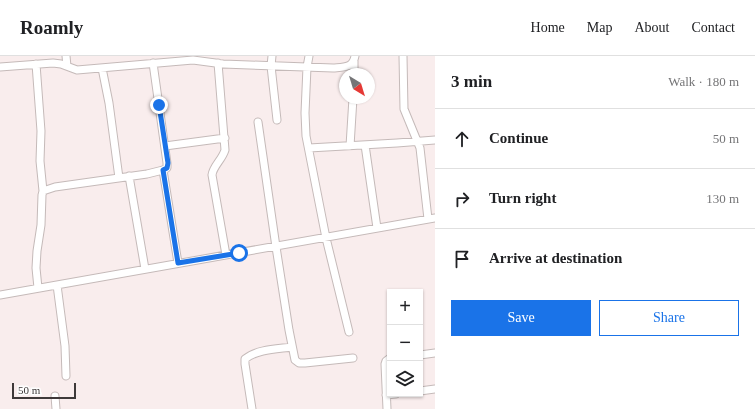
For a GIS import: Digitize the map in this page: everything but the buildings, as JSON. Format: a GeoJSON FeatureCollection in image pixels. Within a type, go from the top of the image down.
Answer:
{"type":"FeatureCollection","features":[{"type":"Feature","properties":{"kind":"street"},"geometry":{"type":"LineString","coordinates":[[66,56],[66,66]]}},
{"type":"Feature","properties":{"kind":"street"},"geometry":{"type":"LineString","coordinates":[[272,56],[271,66],[277,120]]}},
{"type":"Feature","properties":{"kind":"street"},"geometry":{"type":"LineString","coordinates":[[310,56],[307,67],[305,112],[306,136],[326,238],[349,332]]}},
{"type":"Feature","properties":{"kind":"street"},"geometry":{"type":"LineString","coordinates":[[0,294],[326,238],[431,218],[420,148],[404,109],[402,56]]}},
{"type":"Feature","properties":{"kind":"street"},"geometry":{"type":"LineString","coordinates":[[0,66],[57,63],[77,70],[193,60],[271,66],[347,67],[355,59]]}},
{"type":"Feature","properties":{"kind":"street"},"geometry":{"type":"LineString","coordinates":[[43,191],[55,186],[146,174],[167,168],[168,163],[153,63]]}},
{"type":"Feature","properties":{"kind":"street"},"geometry":{"type":"LineString","coordinates":[[218,63],[225,150],[223,157],[212,170],[212,175],[226,255]]}},
{"type":"Feature","properties":{"kind":"street"},"geometry":{"type":"LineString","coordinates":[[36,64],[41,131],[40,161],[43,191],[36,268],[38,288]]}},
{"type":"Feature","properties":{"kind":"street"},"geometry":{"type":"LineString","coordinates":[[102,68],[109,103],[119,178]]}},
{"type":"Feature","properties":{"kind":"street"},"geometry":{"type":"LineString","coordinates":[[350,146],[353,104]]}},
{"type":"Feature","properties":{"kind":"street"},"geometry":{"type":"LineString","coordinates":[[258,122],[292,347],[296,360],[299,363],[353,358]]}},
{"type":"Feature","properties":{"kind":"street"},"geometry":{"type":"LineString","coordinates":[[165,146],[225,138]]}},
{"type":"Feature","properties":{"kind":"street"},"geometry":{"type":"LineString","coordinates":[[308,148],[435,140]]}},
{"type":"Feature","properties":{"kind":"street"},"geometry":{"type":"LineString","coordinates":[[365,145],[377,228]]}},
{"type":"Feature","properties":{"kind":"street"},"geometry":{"type":"LineString","coordinates":[[163,170],[178,263]]}},
{"type":"Feature","properties":{"kind":"street"},"geometry":{"type":"LineString","coordinates":[[128,176],[145,269]]}},
{"type":"Feature","properties":{"kind":"street"},"geometry":{"type":"LineString","coordinates":[[57,285],[65,346],[66,376]]}},
{"type":"Feature","properties":{"kind":"street"},"geometry":{"type":"LineString","coordinates":[[252,409],[245,359],[249,355],[256,353],[292,347]]}},
{"type":"Feature","properties":{"kind":"street"},"geometry":{"type":"LineString","coordinates":[[423,355],[435,353]]}},
{"type":"Feature","properties":{"kind":"street"},"geometry":{"type":"LineString","coordinates":[[387,360],[385,364],[387,409]]}},
{"type":"Feature","properties":{"kind":"street"},"geometry":{"type":"LineString","coordinates":[[423,391],[435,389]]}},
{"type":"Feature","properties":{"kind":"street"},"geometry":{"type":"LineString","coordinates":[[55,396],[56,409]]}},
{"type":"Feature","properties":{"kind":"route"},"geometry":{"type":"LineString","coordinates":[[159,105],[168,163],[167,168],[163,170],[178,263],[239,253]]}}]}
